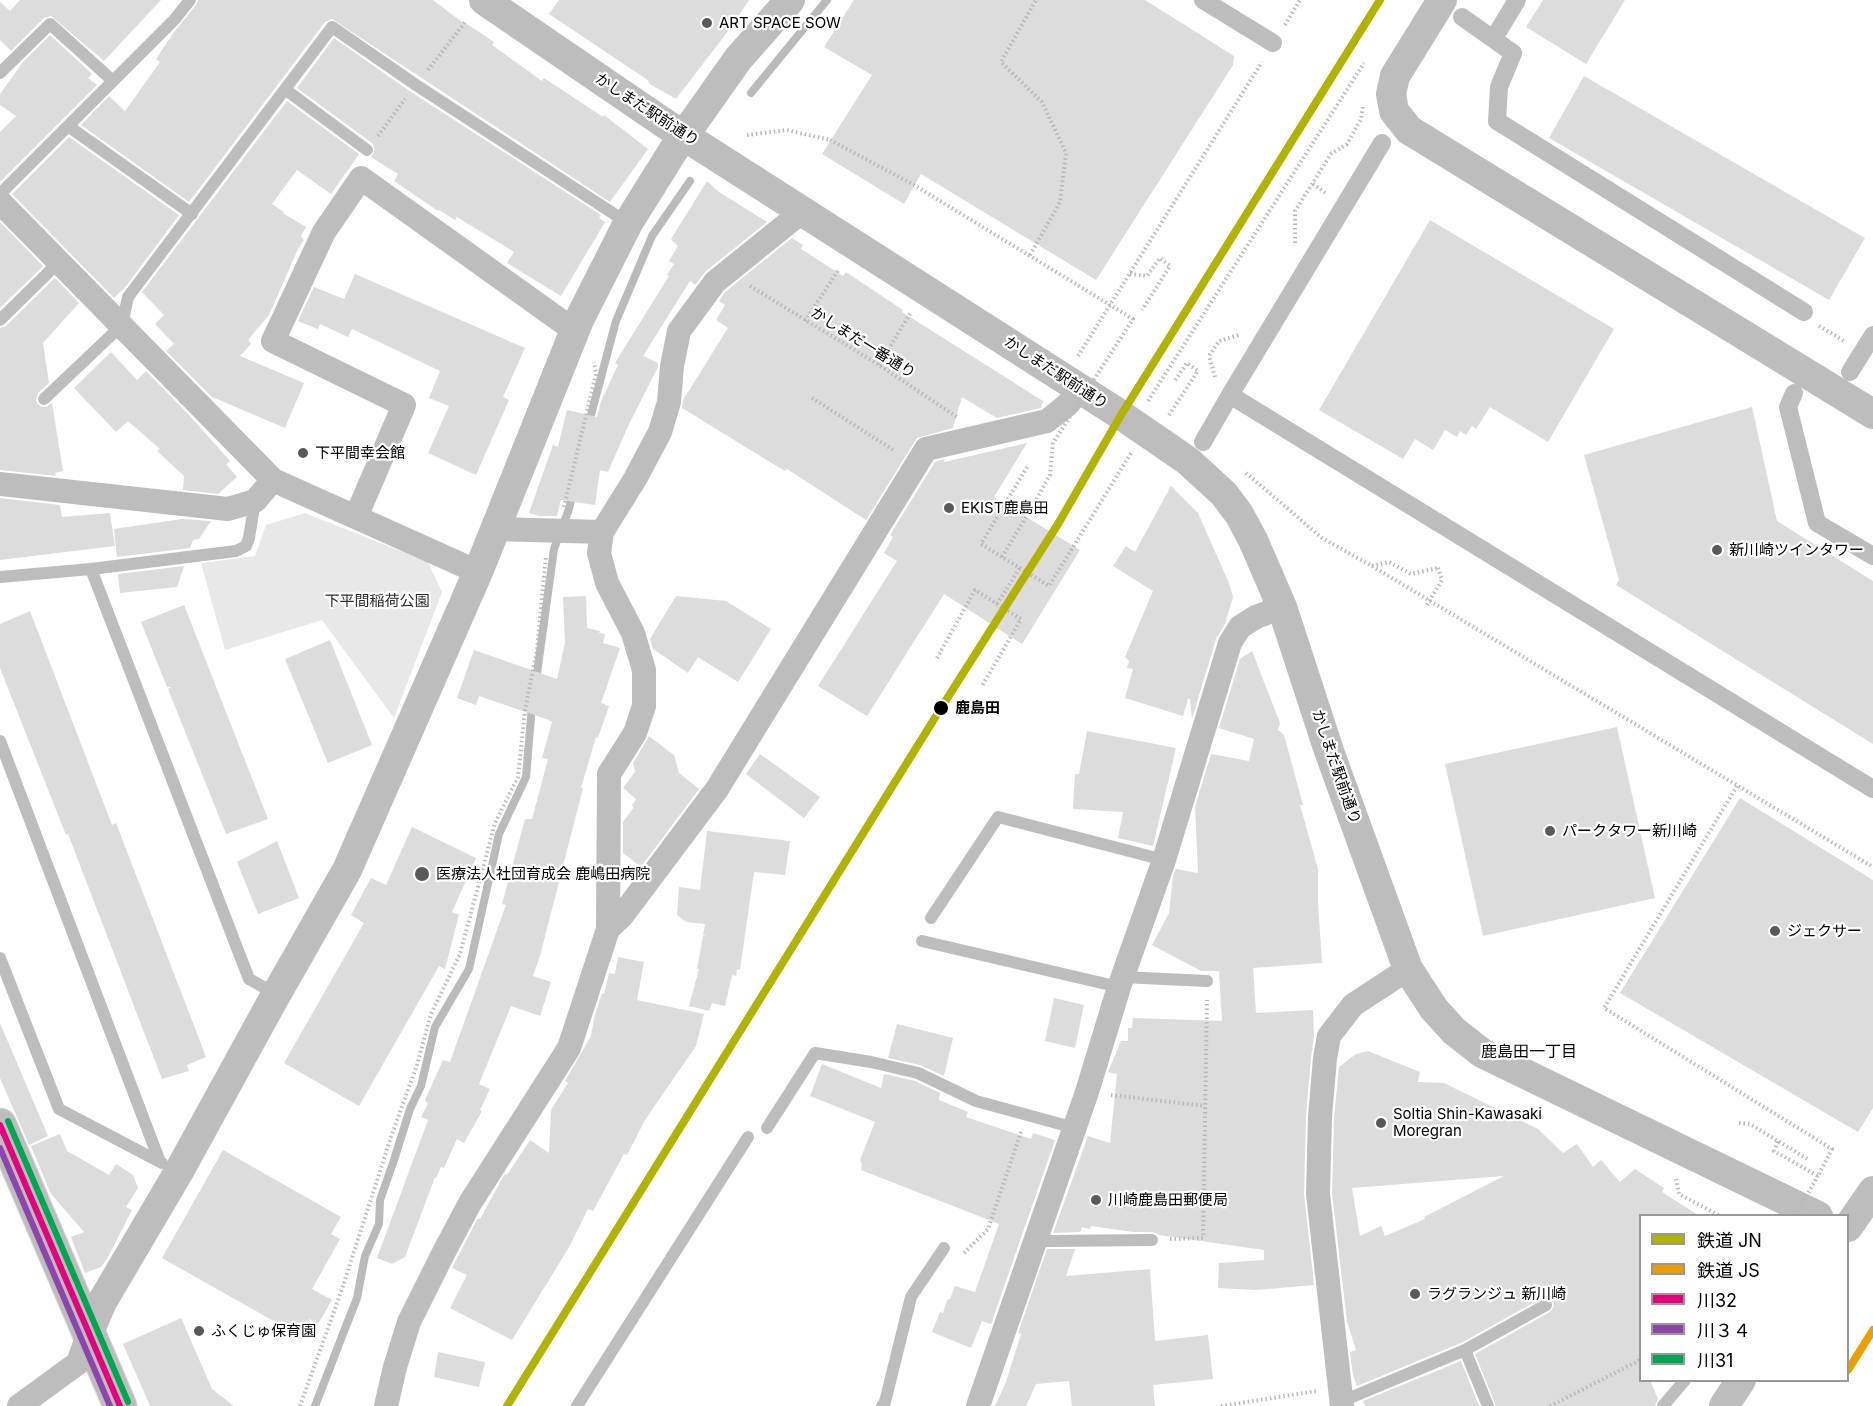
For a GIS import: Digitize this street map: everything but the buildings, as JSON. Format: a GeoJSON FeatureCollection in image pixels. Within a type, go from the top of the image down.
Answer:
{"type":"FeatureCollection","features":[{"type":"Feature","properties":{"kind":"highway"},"geometry":{"type":"LineString","coordinates":[[0,1125],[120,1406]]}},
{"type":"Feature","properties":{"kind":"street"},"geometry":{"type":"LineString","coordinates":[[19,1406],[78,1364],[102,1302],[169,1168],[276,994],[347,870],[495,529],[584,342],[628,223],[738,59],[790,0]]}},
{"type":"Feature","properties":{"kind":"street"},"geometry":{"type":"LineString","coordinates":[[1203,0],[1273,43]]}},
{"type":"Feature","properties":{"kind":"street"},"geometry":{"type":"LineString","coordinates":[[1494,39],[1517,0]]}},
{"type":"Feature","properties":{"kind":"street"},"geometry":{"type":"LineString","coordinates":[[1804,312],[1497,120],[1499,87],[1513,53],[1452,8],[1395,76],[1391,94],[1394,111],[1409,130],[1873,414]]}},
{"type":"Feature","properties":{"kind":"street","name":"かしまだ駅前通り"},"geometry":{"type":"LineString","coordinates":[[476,9],[685,135],[803,211],[1077,376],[1188,461],[1224,494],[1239,514],[1253,540],[1282,607],[1329,751],[1408,969],[1434,1010],[1454,1031],[1482,1053],[1816,1214]]}},
{"type":"Feature","properties":{"kind":"street"},"geometry":{"type":"LineString","coordinates":[[1203,442],[1382,142]]}},
{"type":"Feature","properties":{"kind":"street"},"geometry":{"type":"LineString","coordinates":[[356,517],[404,405],[273,341],[324,232],[361,178],[584,342]]}},
{"type":"Feature","properties":{"kind":"street"},"geometry":{"type":"LineString","coordinates":[[0,202],[273,480],[478,572]]}},
{"type":"Feature","properties":{"kind":"street"},"geometry":{"type":"LineString","coordinates":[[386,1406],[394,1367],[409,1322],[444,1252],[470,1203],[569,1048],[608,929],[609,774],[635,733],[644,706],[644,670],[633,633],[607,583],[599,553],[602,532],[660,432],[669,402],[672,366],[679,331],[715,282],[803,211]]}},
{"type":"Feature","properties":{"kind":"street"},"geometry":{"type":"LineString","coordinates":[[1850,372],[1873,335]]}},
{"type":"Feature","properties":{"kind":"street"},"geometry":{"type":"LineString","coordinates":[[608,929],[621,917],[717,789],[926,449],[1047,422],[1067,405],[1077,376]]}},
{"type":"Feature","properties":{"kind":"street"},"geometry":{"type":"LineString","coordinates":[[1794,393],[1788,407],[1817,523],[1873,556]]}},
{"type":"Feature","properties":{"kind":"street"},"geometry":{"type":"LineString","coordinates":[[1230,395],[1873,789]]}},
{"type":"Feature","properties":{"kind":"street"},"geometry":{"type":"LineString","coordinates":[[0,484],[228,509],[255,501],[273,480]]}},
{"type":"Feature","properties":{"kind":"street"},"geometry":{"type":"LineString","coordinates":[[495,529],[602,532]]}},
{"type":"Feature","properties":{"kind":"street"},"geometry":{"type":"LineString","coordinates":[[978,1406],[1075,1128],[1121,982],[1164,860],[1230,643],[1240,627],[1256,617],[1282,607]]}},
{"type":"Feature","properties":{"kind":"street"},"geometry":{"type":"LineString","coordinates":[[1340,1399],[1318,1194],[1320,1117],[1325,1058],[1329,1036],[1353,1005],[1408,969]]}},
{"type":"Feature","properties":{"kind":"street"},"geometry":{"type":"LineString","coordinates":[[1849,1226],[1873,1191]]}},
{"type":"Feature","properties":{"kind":"street"},"geometry":{"type":"LineString","coordinates":[[1724,1406],[1740,1382]]}},
{"type":"Feature","properties":{"kind":"lane"},"geometry":{"type":"LineString","coordinates":[[0,194],[175,19],[190,0]]}},
{"type":"Feature","properties":{"kind":"lane"},"geometry":{"type":"LineString","coordinates":[[0,73],[50,24],[113,81]]}},
{"type":"Feature","properties":{"kind":"lane"},"geometry":{"type":"LineString","coordinates":[[44,399],[122,325],[128,297],[332,27],[416,85],[628,223]]}},
{"type":"Feature","properties":{"kind":"lane"},"geometry":{"type":"LineString","coordinates":[[286,90],[367,150]]}},
{"type":"Feature","properties":{"kind":"lane"},"geometry":{"type":"LineString","coordinates":[[68,126],[192,214]]}},
{"type":"Feature","properties":{"kind":"lane"},"geometry":{"type":"LineString","coordinates":[[0,320],[59,262]]}},
{"type":"Feature","properties":{"kind":"lane"},"geometry":{"type":"LineString","coordinates":[[0,577],[91,569],[236,551],[246,546],[255,501]]}},
{"type":"Feature","properties":{"kind":"lane"},"geometry":{"type":"LineString","coordinates":[[91,569],[249,979],[276,994]]}},
{"type":"Feature","properties":{"kind":"lane"},"geometry":{"type":"LineString","coordinates":[[0,741],[169,1168]]}},
{"type":"Feature","properties":{"kind":"lane"},"geometry":{"type":"LineString","coordinates":[[931,918],[998,817],[1164,860]]}},
{"type":"Feature","properties":{"kind":"lane"},"geometry":{"type":"LineString","coordinates":[[922,941],[1121,982],[1207,981]]}},
{"type":"Feature","properties":{"kind":"lane"},"geometry":{"type":"LineString","coordinates":[[0,958],[59,1109],[169,1168]]}},
{"type":"Feature","properties":{"kind":"lane"},"geometry":{"type":"LineString","coordinates":[[767,1128],[815,1053],[871,1062],[918,1073],[976,1101],[1075,1128]]}},
{"type":"Feature","properties":{"kind":"lane"},"geometry":{"type":"LineString","coordinates":[[577,1406],[748,1137]]}},
{"type":"Feature","properties":{"kind":"lane"},"geometry":{"type":"LineString","coordinates":[[1037,1237],[1047,1241],[1152,1240]]}},
{"type":"Feature","properties":{"kind":"lane"},"geometry":{"type":"LineString","coordinates":[[882,1406],[911,1297],[944,1248]]}},
{"type":"Feature","properties":{"kind":"lane"},"geometry":{"type":"LineString","coordinates":[[1340,1399],[1465,1350],[1546,1305]]}},
{"type":"Feature","properties":{"kind":"lane"},"geometry":{"type":"LineString","coordinates":[[1465,1350],[1488,1406]]}},
{"type":"Feature","properties":{"kind":"lane"},"geometry":{"type":"LineString","coordinates":[[1663,1406],[1683,1382]]}},
{"type":"Feature","properties":{"kind":"path"},"geometry":{"type":"LineString","coordinates":[[1030,255],[1060,202],[1066,153],[1042,102],[1001,62],[1036,0]]}},
{"type":"Feature","properties":{"kind":"path"},"geometry":{"type":"LineString","coordinates":[[1077,376],[1130,273],[1300,0]]}},
{"type":"Feature","properties":{"kind":"path"},"geometry":{"type":"LineString","coordinates":[[367,150],[476,9]]}},
{"type":"Feature","properties":{"kind":"path"},"geometry":{"type":"LineString","coordinates":[[1143,409],[1364,63],[1365,72]]}},
{"type":"Feature","properties":{"kind":"path"},"geometry":{"type":"LineString","coordinates":[[1295,244],[1295,211],[1330,154],[1347,144],[1361,119],[1365,99]]}},
{"type":"Feature","properties":{"kind":"path"},"geometry":{"type":"LineString","coordinates":[[747,135],[787,130],[830,140],[914,185],[1133,319],[1053,443],[1050,476],[1001,557]]}},
{"type":"Feature","properties":{"kind":"path"},"geometry":{"type":"LineString","coordinates":[[1130,273],[1148,276],[1160,258],[1170,266],[1142,310]]}},
{"type":"Feature","properties":{"kind":"path"},"geometry":{"type":"LineString","coordinates":[[805,321],[843,263]]}},
{"type":"Feature","properties":{"kind":"path","name":"かしまだ一番通り"},"geometry":{"type":"LineString","coordinates":[[728,272],[879,365],[984,437]]}},
{"type":"Feature","properties":{"kind":"path"},"geometry":{"type":"LineString","coordinates":[[879,365],[913,308]]}},
{"type":"Feature","properties":{"kind":"path"},"geometry":{"type":"LineString","coordinates":[[1804,312],[1812,321],[1863,352]]}},
{"type":"Feature","properties":{"kind":"path"},"geometry":{"type":"LineString","coordinates":[[1210,385],[1216,376],[1209,356],[1220,341],[1249,333]]}},
{"type":"Feature","properties":{"kind":"path"},"geometry":{"type":"LineString","coordinates":[[300,1406],[417,1065],[431,1014],[460,954],[495,823],[518,777],[525,710],[537,650],[546,557],[566,503],[596,374],[584,342]]}},
{"type":"Feature","properties":{"kind":"path"},"geometry":{"type":"LineString","coordinates":[[1165,421],[1198,371],[1187,363],[1174,382]]}},
{"type":"Feature","properties":{"kind":"path"},"geometry":{"type":"LineString","coordinates":[[812,398],[916,465]]}},
{"type":"Feature","properties":{"kind":"path"},"geometry":{"type":"LineString","coordinates":[[1027,467],[981,544],[1049,586],[1134,448]]}},
{"type":"Feature","properties":{"kind":"path"},"geometry":{"type":"LineString","coordinates":[[1241,469],[1322,538],[1873,867]]}},
{"type":"Feature","properties":{"kind":"path"},"geometry":{"type":"LineString","coordinates":[[1372,566],[1389,562],[1410,574],[1438,568],[1442,580],[1427,605]]}},
{"type":"Feature","properties":{"kind":"path"},"geometry":{"type":"LineString","coordinates":[[998,604],[1020,568]]}},
{"type":"Feature","properties":{"kind":"path"},"geometry":{"type":"LineString","coordinates":[[937,658],[975,590],[998,604],[1021,619],[982,686]]}},
{"type":"Feature","properties":{"kind":"path"},"geometry":{"type":"LineString","coordinates":[[1737,786],[1604,1008],[1832,1149],[1796,1214]]}},
{"type":"Feature","properties":{"kind":"path"},"geometry":{"type":"LineString","coordinates":[[1152,1240],[1203,1238],[1207,981]]}},
{"type":"Feature","properties":{"kind":"path"},"geometry":{"type":"LineString","coordinates":[[1087,1092],[1205,1106]]}},
{"type":"Feature","properties":{"kind":"path"},"geometry":{"type":"LineString","coordinates":[[1738,1123],[1750,1124],[1809,1160]]}},
{"type":"Feature","properties":{"kind":"path"},"geometry":{"type":"LineString","coordinates":[[1779,1141],[1774,1151],[1818,1176]]}},
{"type":"Feature","properties":{"kind":"path"},"geometry":{"type":"LineString","coordinates":[[1676,1178],[1679,1194],[1718,1214]]}},
{"type":"Feature","properties":{"kind":"path"},"geometry":{"type":"LineString","coordinates":[[1550,1406],[1639,1361]]}},
{"type":"Feature","properties":{"kind":"path"},"geometry":{"type":"LineString","coordinates":[[1221,1406],[1340,1399]]}},
{"type":"Feature","properties":{"kind":"green space","name":"下平間稲荷公園"},"geometry":{"type":"Polygon","coordinates":[[[305,513],[428,562],[442,592],[394,718],[322,620],[225,650],[201,563],[255,556],[266,525],[305,513]]]}},
{"type":"Feature","properties":{"kind":"waterway"},"geometry":{"type":"LineString","coordinates":[[751,93],[827,0]]}},
{"type":"Feature","properties":{"kind":"waterway"},"geometry":{"type":"LineString","coordinates":[[588,426],[616,321],[652,236],[690,181]]}},
{"type":"Feature","properties":{"kind":"waterway"},"geometry":{"type":"LineString","coordinates":[[536,681],[554,549],[569,509],[573,491]]}},
{"type":"Feature","properties":{"kind":"waterway"},"geometry":{"type":"LineString","coordinates":[[315,1406],[357,1298],[365,1256],[379,1224],[380,1200],[410,1109],[421,1086],[435,1027],[469,969],[499,834],[526,777],[532,705]]}},
{"type":"Feature","properties":{"kind":"rail line","name":"JN"},"geometry":{"type":"LineString","coordinates":[[507,1406],[1058,524],[1121,415],[1380,0]]}},
{"type":"Feature","properties":{"kind":"rail line","name":"JS"},"geometry":{"type":"LineString","coordinates":[[1849,1368],[1873,1330]]}},
{"type":"Feature","properties":{"kind":"transit line","name":"川31"},"geometry":{"type":"LineString","coordinates":[[8,1121],[128,1402]]}},
{"type":"Feature","properties":{"kind":"transit line","name":"川32"},"geometry":{"type":"LineString","coordinates":[[0,1125],[120,1406]]}},
{"type":"Feature","properties":{"kind":"transit line","name":"川３４"},"geometry":{"type":"LineString","coordinates":[[0,1148],[110,1406]]}},
{"type":"Feature","properties":{"kind":"place","name":"ART SPACE SOW"},"geometry":{"type":"Point","coordinates":[707,23]}},
{"type":"Feature","properties":{"kind":"place","name":"下平間幸会館"},"geometry":{"type":"Point","coordinates":[303,453]}},
{"type":"Feature","properties":{"kind":"place","name":"EKIST鹿島田"},"geometry":{"type":"Point","coordinates":[949,508]}},
{"type":"Feature","properties":{"kind":"place","name":"新川崎ツインタワー"},"geometry":{"type":"Point","coordinates":[1717,550]}},
{"type":"Feature","properties":{"kind":"place","name":"鹿島田"},"geometry":{"type":"Point","coordinates":[941,708]}},
{"type":"Feature","properties":{"kind":"place","name":"パークタワー新川崎"},"geometry":{"type":"Point","coordinates":[1550,831]}},
{"type":"Feature","properties":{"kind":"place","name":"医療法人社団育成会 鹿嶋田病院"},"geometry":{"type":"Point","coordinates":[422,874]}},
{"type":"Feature","properties":{"kind":"place","name":"ジェクサー"},"geometry":{"type":"Point","coordinates":[1775,931]}},
{"type":"Feature","properties":{"kind":"place","name":"Soltia Shin-Kawasaki Moregran"},"geometry":{"type":"Point","coordinates":[1381,1123]}},
{"type":"Feature","properties":{"kind":"place","name":"川崎鹿島田郵便局"},"geometry":{"type":"Point","coordinates":[1096,1200]}},
{"type":"Feature","properties":{"kind":"place","name":"ラグランジュ 新川崎"},"geometry":{"type":"Point","coordinates":[1415,1294]}},
{"type":"Feature","properties":{"kind":"place","name":"ふくじゅ保育園"},"geometry":{"type":"Point","coordinates":[199,1331]}},
{"type":"Feature","properties":{"kind":"district","name":"鹿島田一丁目"},"geometry":{"type":"Point","coordinates":[1529,1052]}}]}
